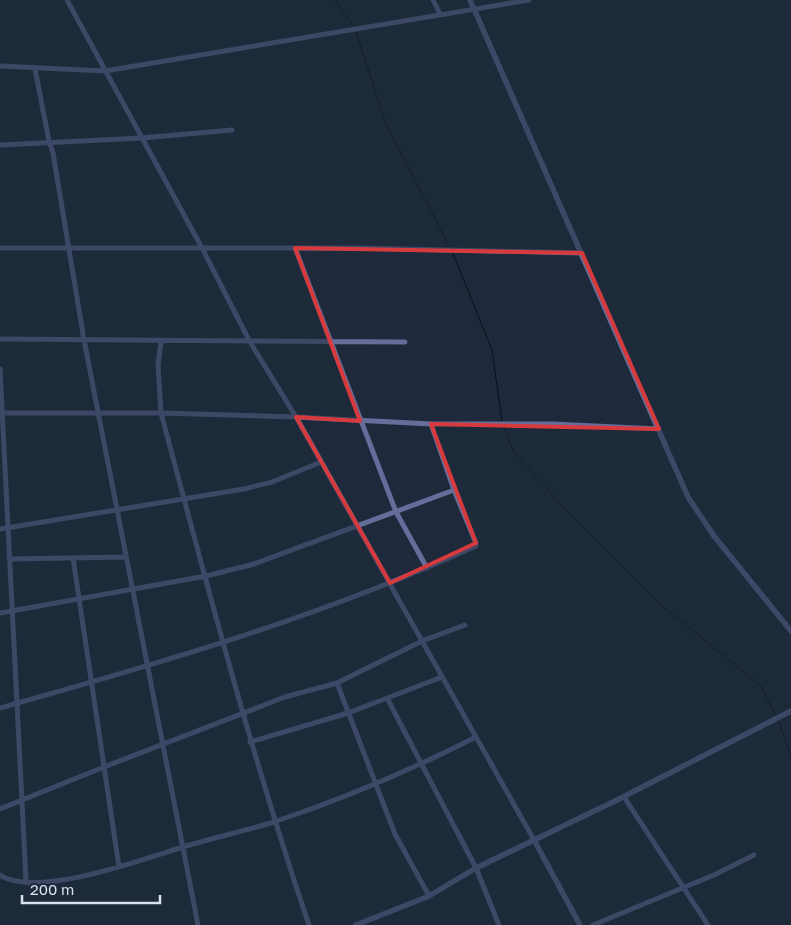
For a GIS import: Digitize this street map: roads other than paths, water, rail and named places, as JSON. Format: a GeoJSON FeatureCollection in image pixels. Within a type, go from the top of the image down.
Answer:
{"type":"FeatureCollection","features":[{"type":"Feature","properties":{"kind":"street"},"geometry":{"type":"LineString","coordinates":[[67,0],[202,248],[250,342],[296,417],[580,925]]}},
{"type":"Feature","properties":{"kind":"street"},"geometry":{"type":"LineString","coordinates":[[432,0],[440,14]]}},
{"type":"Feature","properties":{"kind":"street"},"geometry":{"type":"LineString","coordinates":[[470,0],[688,497],[714,536],[791,631]]}},
{"type":"Feature","properties":{"kind":"street"},"geometry":{"type":"LineString","coordinates":[[0,66],[105,71],[529,0]]}},
{"type":"Feature","properties":{"kind":"street"},"geometry":{"type":"LineString","coordinates":[[35,69],[53,153],[84,340],[198,925]]}},
{"type":"Feature","properties":{"kind":"street"},"geometry":{"type":"LineString","coordinates":[[0,145],[49,141],[142,138],[232,130]]}},
{"type":"Feature","properties":{"kind":"street"},"geometry":{"type":"LineString","coordinates":[[0,248],[295,248],[582,253]]}},
{"type":"Feature","properties":{"kind":"street"},"geometry":{"type":"LineString","coordinates":[[295,248],[396,512],[427,568]]}},
{"type":"Feature","properties":{"kind":"street"},"geometry":{"type":"LineString","coordinates":[[0,339],[405,342]]}},
{"type":"Feature","properties":{"kind":"street"},"geometry":{"type":"LineString","coordinates":[[161,341],[158,365],[161,413],[242,715],[274,822],[309,925]]}},
{"type":"Feature","properties":{"kind":"street"},"geometry":{"type":"LineString","coordinates":[[0,369],[26,881]]}},
{"type":"Feature","properties":{"kind":"street"},"geometry":{"type":"LineString","coordinates":[[2,413],[161,413],[431,424],[552,424],[659,429]]}},
{"type":"Feature","properties":{"kind":"street"},"geometry":{"type":"LineString","coordinates":[[0,708],[304,616],[390,584],[476,545],[431,424]]}},
{"type":"Feature","properties":{"kind":"street"},"geometry":{"type":"LineString","coordinates":[[0,529],[254,487],[321,462]]}},
{"type":"Feature","properties":{"kind":"street"},"geometry":{"type":"LineString","coordinates":[[0,613],[206,576],[254,564],[454,490]]}},
{"type":"Feature","properties":{"kind":"street"},"geometry":{"type":"LineString","coordinates":[[10,559],[126,557]]}},
{"type":"Feature","properties":{"kind":"street"},"geometry":{"type":"LineString","coordinates":[[73,558],[119,867]]}},
{"type":"Feature","properties":{"kind":"street"},"geometry":{"type":"LineString","coordinates":[[0,809],[104,766],[164,745],[286,697],[337,683],[422,641],[465,626]]}},
{"type":"Feature","properties":{"kind":"street"},"geometry":{"type":"LineString","coordinates":[[250,742],[348,713],[442,677]]}},
{"type":"Feature","properties":{"kind":"street"},"geometry":{"type":"LineString","coordinates":[[337,683],[395,834],[429,896]]}},
{"type":"Feature","properties":{"kind":"street"},"geometry":{"type":"LineString","coordinates":[[387,698],[476,868],[499,925]]}},
{"type":"Feature","properties":{"kind":"street"},"geometry":{"type":"LineString","coordinates":[[356,925],[429,896],[476,868],[624,796],[791,711]]}},
{"type":"Feature","properties":{"kind":"street"},"geometry":{"type":"LineString","coordinates":[[0,875],[5,878],[26,881],[62,882],[119,867],[274,822],[377,783],[422,764],[476,737]]}},
{"type":"Feature","properties":{"kind":"street"},"geometry":{"type":"LineString","coordinates":[[624,796],[708,925]]}},
{"type":"Feature","properties":{"kind":"street"},"geometry":{"type":"LineString","coordinates":[[593,925],[714,875],[754,856]]}},
{"type":"Feature","properties":{"kind":"waterway"},"geometry":{"type":"LineString","coordinates":[[335,0],[353,26]]}},
{"type":"Feature","properties":{"kind":"waterway"},"geometry":{"type":"LineString","coordinates":[[356,32],[386,124],[450,248]]}},
{"type":"Feature","properties":{"kind":"waterway"},"geometry":{"type":"LineString","coordinates":[[452,251],[492,350],[502,421]]}},
{"type":"Feature","properties":{"kind":"waterway"},"geometry":{"type":"LineString","coordinates":[[503,425],[513,451],[566,510],[661,605],[760,685],[776,716]]}},
{"type":"Feature","properties":{"kind":"waterway"},"geometry":{"type":"LineString","coordinates":[[778,720],[791,756]]}}]}
